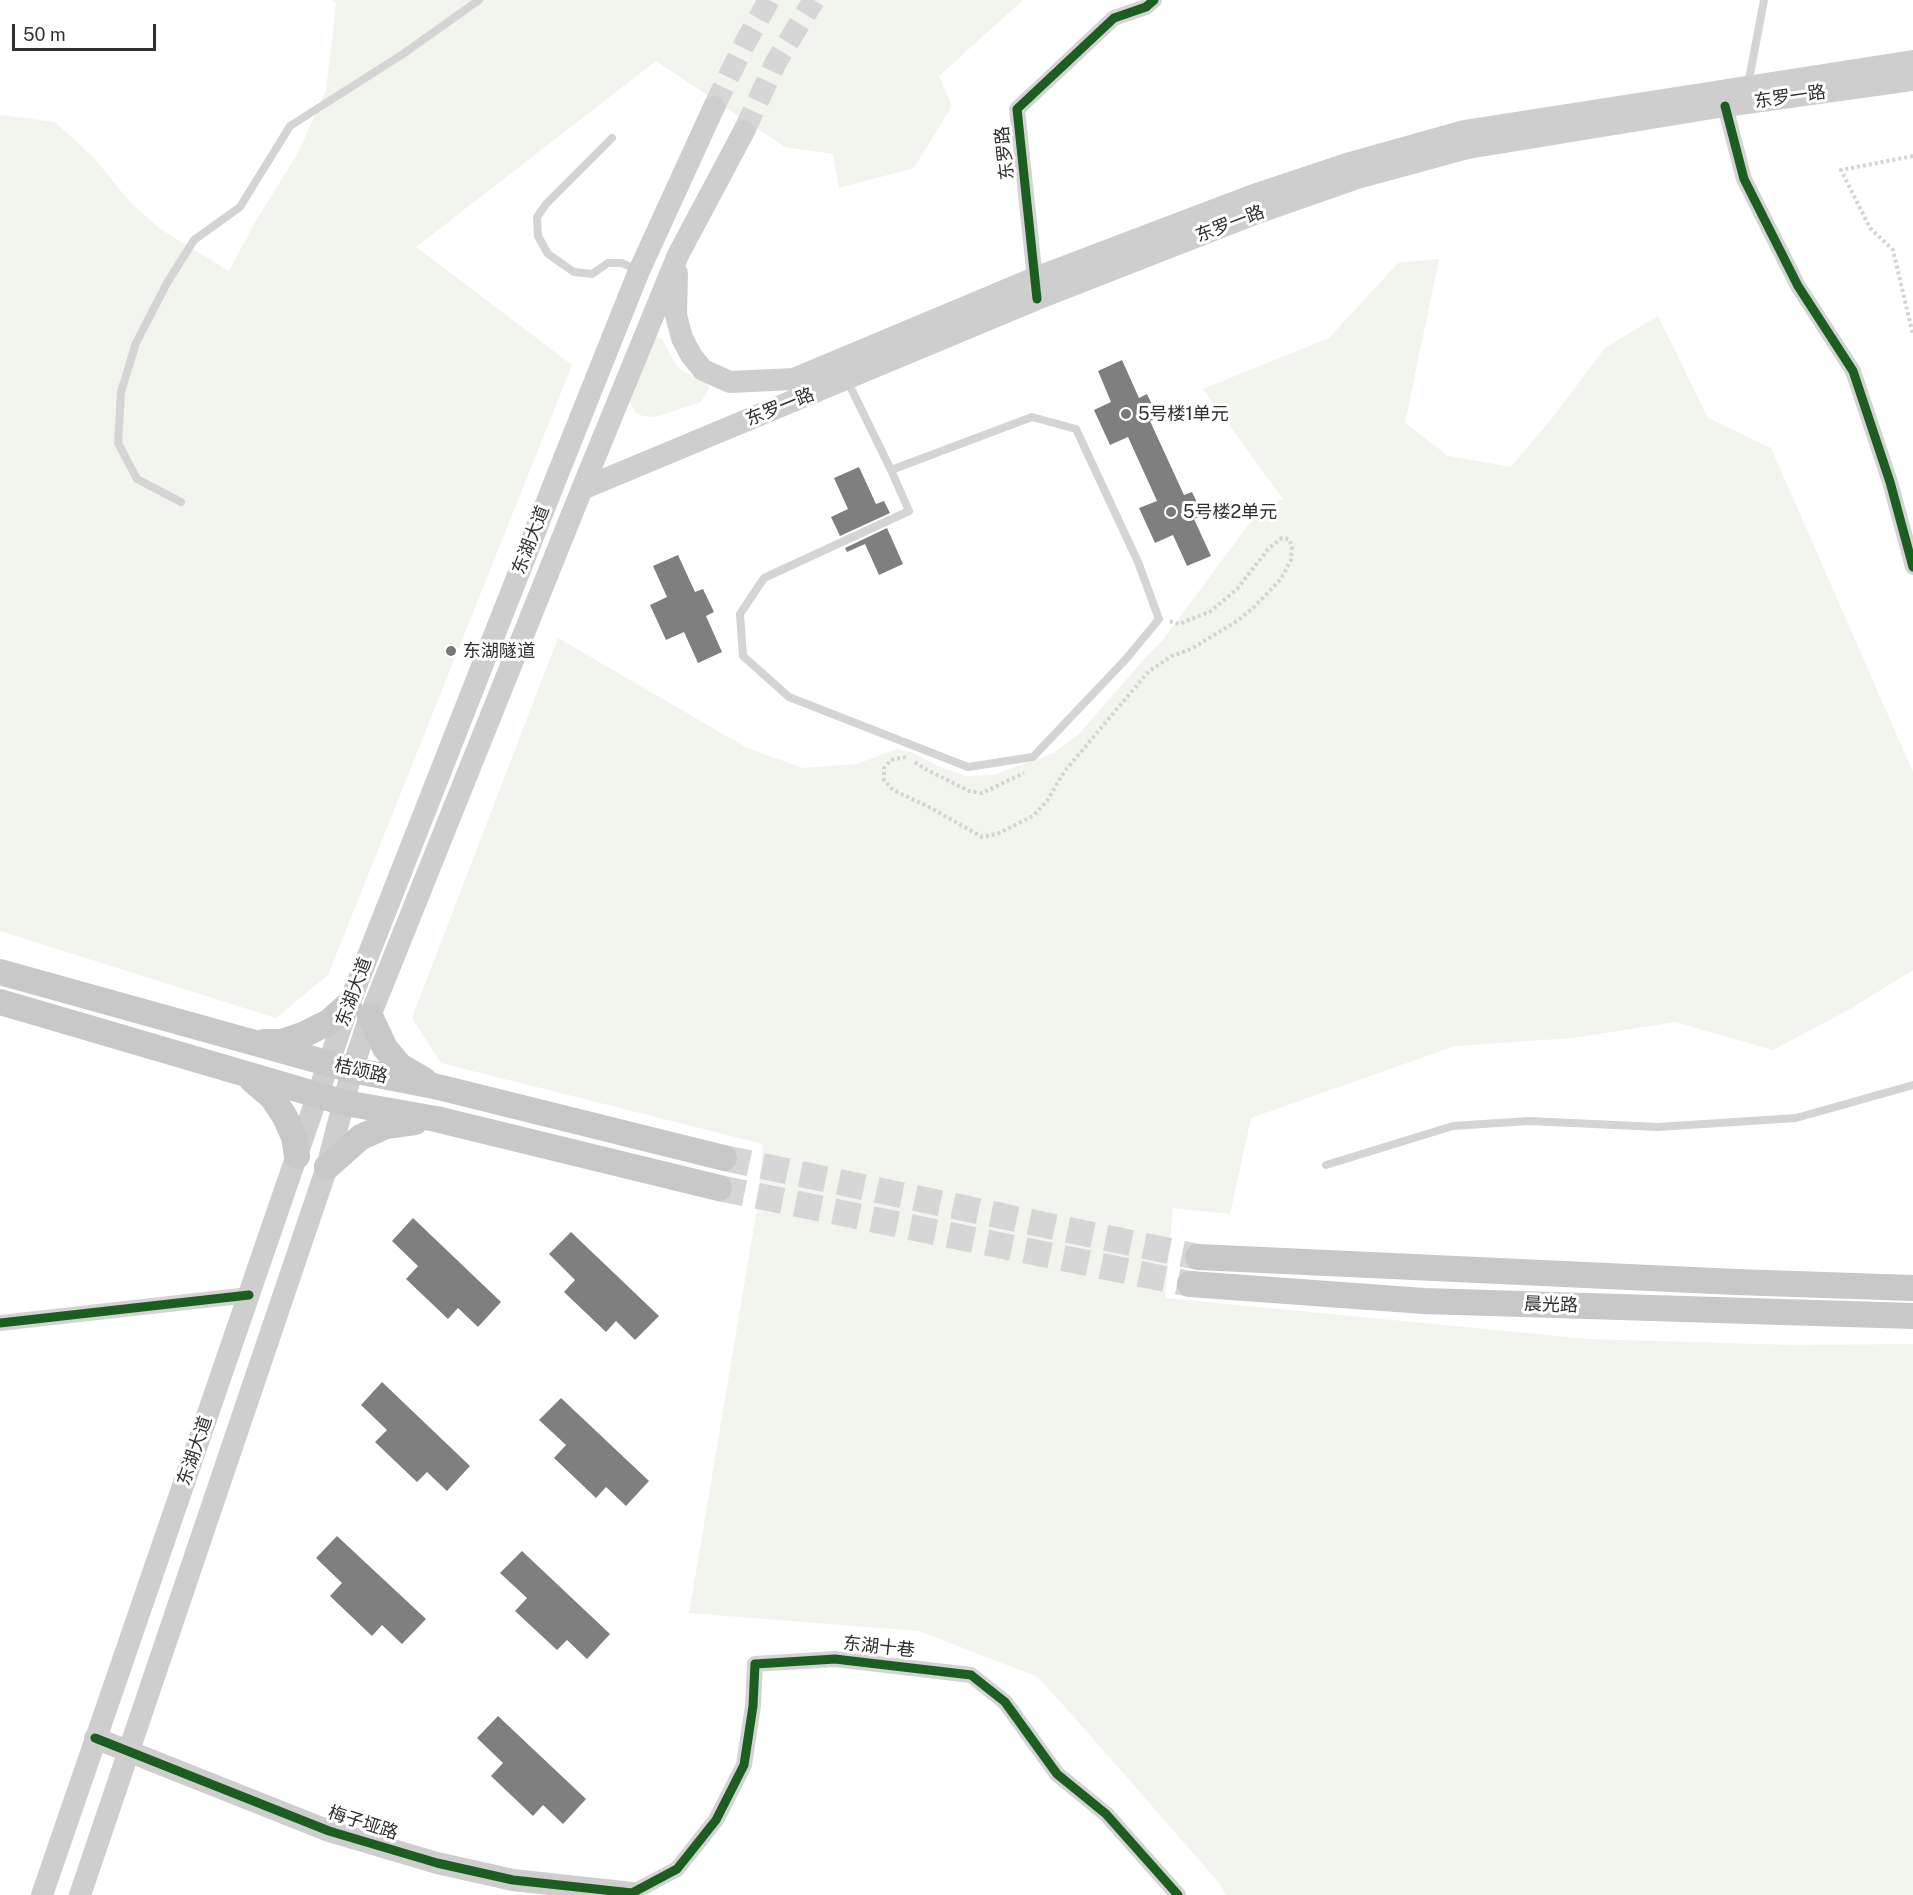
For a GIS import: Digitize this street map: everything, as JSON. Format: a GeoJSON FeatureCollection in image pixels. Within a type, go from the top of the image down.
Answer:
{"type":"FeatureCollection","features":[{"type":"Feature","properties":{"kind":"main road","name":"东罗一路"},"geometry":{"type":"LineString","coordinates":[[678,255],[676,315],[682,338],[703,370],[730,382],[794,378],[1036,288],[1354,180],[1468,147],[1725,106],[1911,71]]}},
{"type":"Feature","properties":{"kind":"main road","name":"东罗一路"},"geometry":{"type":"LineString","coordinates":[[582,489],[846,380],[1036,288],[1251,196],[1350,163],[1464,130],[1748,86],[1911,71]]}},
{"type":"Feature","properties":{"kind":"main road","name":"东湖大道"},"geometry":{"type":"LineString","coordinates":[[42,1895],[318,1096],[340,1067],[555,481],[639,271],[714,107]]}},
{"type":"Feature","properties":{"kind":"main road","name":"东湖大道"},"geometry":{"type":"LineString","coordinates":[[359,1010],[582,489],[678,255],[744,131]]}},
{"type":"Feature","properties":{"kind":"main road","name":"桔颂路"},"geometry":{"type":"LineString","coordinates":[[0,972],[340,1067],[434,1086],[724,1158]]}},
{"type":"Feature","properties":{"kind":"main road","name":"桔颂路"},"geometry":{"type":"LineString","coordinates":[[0,1002],[345,1103],[436,1119],[719,1188]]}},
{"type":"Feature","properties":{"kind":"main road"},"geometry":{"type":"LineString","coordinates":[[254,1043],[282,1042],[359,1010],[400,1066],[434,1086]]}},
{"type":"Feature","properties":{"kind":"main road","name":"东湖大道"},"geometry":{"type":"LineString","coordinates":[[80,1895],[327,1167],[345,1103],[340,1067]]}},
{"type":"Feature","properties":{"kind":"main road"},"geometry":{"type":"LineString","coordinates":[[244,1075],[272,1096],[294,1137],[297,1156]]}},
{"type":"Feature","properties":{"kind":"main road"},"geometry":{"type":"LineString","coordinates":[[327,1167],[360,1137],[386,1126],[436,1119]]}},
{"type":"Feature","properties":{"kind":"main road","name":"晨光路"},"geometry":{"type":"LineString","coordinates":[[1198,1257],[1913,1288]]}},
{"type":"Feature","properties":{"kind":"main road","name":"晨光路"},"geometry":{"type":"LineString","coordinates":[[1190,1284],[1424,1301],[1913,1316]]}},
{"type":"Feature","properties":{"kind":"main road","name":"梅子垭路"},"geometry":{"type":"LineString","coordinates":[[95,1738],[329,1831],[437,1863],[513,1880],[632,1894]]}},
{"type":"Feature","properties":{"kind":"street","name":"东罗路"},"geometry":{"type":"LineString","coordinates":[[1036,288],[1017,109],[1114,18],[1146,7],[1154,0]]}},
{"type":"Feature","properties":{"kind":"street"},"geometry":{"type":"LineString","coordinates":[[1725,106],[1744,179],[1798,286],[1853,371],[1910,536],[1913,567]]}},
{"type":"Feature","properties":{"kind":"street"},"geometry":{"type":"LineString","coordinates":[[0,1323],[249,1295]]}},
{"type":"Feature","properties":{"kind":"street","name":"东湖十巷"},"geometry":{"type":"LineString","coordinates":[[632,1894],[677,1869],[716,1820],[744,1765],[753,1706],[755,1664],[835,1659],[971,1675],[1005,1702],[1057,1774],[1106,1814],[1178,1895]]}},
{"type":"Feature","properties":{"kind":"lane"},"geometry":{"type":"LineString","coordinates":[[181,502],[137,479],[117,443],[121,393],[133,353],[166,283],[194,240],[240,207],[291,126],[403,54],[479,0]]}},
{"type":"Feature","properties":{"kind":"lane"},"geometry":{"type":"LineString","coordinates":[[1748,86],[1764,0]]}},
{"type":"Feature","properties":{"kind":"lane"},"geometry":{"type":"LineString","coordinates":[[612,138],[546,204],[537,217],[538,236],[548,254],[574,272],[592,274],[608,263],[622,263],[639,271]]}},
{"type":"Feature","properties":{"kind":"lane"},"geometry":{"type":"LineString","coordinates":[[846,380],[909,511],[764,578],[740,614],[743,656],[789,696],[968,767],[1033,757],[1126,659],[1159,620],[1138,562],[1076,429],[1032,417],[891,470]]}},
{"type":"Feature","properties":{"kind":"lane"},"geometry":{"type":"LineString","coordinates":[[1326,1165],[1453,1126],[1529,1121],[1658,1127],[1796,1118],[1913,1085]]}},
{"type":"Feature","properties":{"kind":"path"},"geometry":{"type":"LineString","coordinates":[[1913,156],[1841,170],[1870,228],[1893,250],[1913,334]]}},
{"type":"Feature","properties":{"kind":"shaded area"},"geometry":{"type":"Polygon","coordinates":[[[332,0],[1023,0],[939,76],[952,106],[914,168],[839,188],[833,154],[785,147],[656,61],[416,247],[572,365],[328,975],[276,1018],[0,931],[0,115],[55,122],[94,158],[130,202],[160,229],[229,271],[254,224],[298,153],[326,90],[336,4],[332,0]]]}},
{"type":"Feature","properties":{"kind":"shaded area"},"geometry":{"type":"Polygon","coordinates":[[[1439,259],[1405,423],[1448,456],[1511,467],[1553,417],[1605,348],[1658,316],[1708,418],[1771,448],[1913,772],[1913,970],[1850,1009],[1773,1050],[1675,1022],[1573,1038],[1455,1046],[1251,1118],[1230,1214],[1173,1208],[1165,1298],[1588,1339],[1794,1345],[1913,1344],[1913,1895],[1226,1895],[1220,1884],[1038,1677],[919,1631],[689,1613],[757,1209],[763,1144],[441,1063],[412,1018],[558,638],[747,748],[803,768],[857,764],[896,749],[911,752],[940,767],[966,776],[993,775],[1054,753],[1079,734],[1162,641],[1260,509],[1283,499],[1203,389],[1329,338],[1398,263],[1439,259]]]}},
{"type":"Feature","properties":{"kind":"shaded area"},"geometry":{"type":"Polygon","coordinates":[[[654,335],[663,340],[674,362],[681,370],[710,387],[701,402],[655,417],[643,416],[635,412],[626,395],[654,335]]]}},
{"type":"Feature","properties":{"kind":"building"},"geometry":{"type":"Polygon","coordinates":[[[1122,360],[1139,398],[1147,394],[1158,417],[1150,421],[1184,495],[1192,492],[1203,515],[1194,519],[1211,556],[1187,566],[1173,535],[1155,543],[1139,508],[1157,501],[1128,437],[1110,445],[1094,410],[1111,402],[1098,371],[1122,360]]]}},
{"type":"Feature","properties":{"kind":"building"},"geometry":{"type":"Polygon","coordinates":[[[859,467],[876,504],[884,501],[890,513],[840,536],[831,517],[848,509],[834,478],[859,467]]]}},
{"type":"Feature","properties":{"kind":"building"},"geometry":{"type":"Polygon","coordinates":[[[887,528],[903,564],[879,575],[865,544],[847,552],[845,548],[887,528]]]}},
{"type":"Feature","properties":{"kind":"building"},"geometry":{"type":"Polygon","coordinates":[[[678,555],[695,592],[703,589],[714,612],[706,616],[722,652],[698,663],[684,632],[666,640],[650,605],[667,597],[653,566],[678,555]]]}},
{"type":"Feature","properties":{"kind":"building"},"geometry":{"type":"Polygon","coordinates":[[[413,1218],[501,1302],[478,1327],[458,1308],[448,1319],[406,1279],[418,1266],[392,1241],[413,1218]]]}},
{"type":"Feature","properties":{"kind":"building"},"geometry":{"type":"Polygon","coordinates":[[[571,1232],[659,1316],[635,1340],[616,1321],[606,1332],[564,1292],[575,1280],[549,1254],[571,1232]]]}},
{"type":"Feature","properties":{"kind":"building"},"geometry":{"type":"Polygon","coordinates":[[[382,1382],[470,1466],[447,1491],[427,1472],[417,1482],[375,1442],[387,1430],[361,1405],[382,1382]]]}},
{"type":"Feature","properties":{"kind":"building"},"geometry":{"type":"Polygon","coordinates":[[[561,1398],[649,1481],[626,1506],[606,1487],[596,1498],[554,1458],[566,1445],[539,1420],[561,1398]]]}},
{"type":"Feature","properties":{"kind":"building"},"geometry":{"type":"Polygon","coordinates":[[[337,1536],[426,1619],[402,1644],[382,1625],[372,1636],[330,1596],[342,1583],[316,1558],[337,1536]]]}},
{"type":"Feature","properties":{"kind":"building"},"geometry":{"type":"Polygon","coordinates":[[[522,1551],[610,1634],[587,1659],[567,1640],[557,1650],[515,1611],[527,1598],[500,1573],[522,1551]]]}},
{"type":"Feature","properties":{"kind":"building"},"geometry":{"type":"Polygon","coordinates":[[[498,1716],[586,1799],[563,1824],[543,1805],[533,1816],[491,1776],[503,1763],[477,1738],[498,1716]]]}},
{"type":"Feature","properties":{"kind":"tunnel"},"geometry":{"type":"LineString","coordinates":[[714,107],[769,0]]}},
{"type":"Feature","properties":{"kind":"tunnel"},"geometry":{"type":"LineString","coordinates":[[744,131],[776,62],[814,0]]}},
{"type":"Feature","properties":{"kind":"tunnel"},"geometry":{"type":"LineString","coordinates":[[724,1158],[1198,1257]]}},
{"type":"Feature","properties":{"kind":"tunnel"},"geometry":{"type":"LineString","coordinates":[[719,1188],[1190,1284]]}},
{"type":"Feature","properties":{"kind":"cycle path"},"geometry":{"type":"LineString","coordinates":[[1037,299],[1017,109],[1114,18],[1146,7],[1154,0]]}},
{"type":"Feature","properties":{"kind":"cycle path"},"geometry":{"type":"LineString","coordinates":[[1725,106],[1744,179],[1798,286],[1853,371],[1890,482],[1913,567]]}},
{"type":"Feature","properties":{"kind":"cycle path"},"geometry":{"type":"LineString","coordinates":[[0,1323],[249,1295]]}},
{"type":"Feature","properties":{"kind":"cycle path"},"geometry":{"type":"LineString","coordinates":[[632,1893],[677,1869],[716,1820],[744,1765],[753,1706],[755,1664],[835,1659],[971,1675],[1005,1702],[1057,1774],[1106,1814],[1178,1895]]}},
{"type":"Feature","properties":{"kind":"cycle path"},"geometry":{"type":"LineString","coordinates":[[95,1738],[329,1831],[437,1863],[513,1880],[632,1893]]}},
{"type":"Feature","properties":{"kind":"place","name":"5号楼1单元"},"geometry":{"type":"Point","coordinates":[1126,414]}},
{"type":"Feature","properties":{"kind":"place","name":"5号楼2单元"},"geometry":{"type":"Point","coordinates":[1171,512]}},
{"type":"Feature","properties":{"kind":"place","name":"东湖隧道"},"geometry":{"type":"Point","coordinates":[451,651]}}]}
